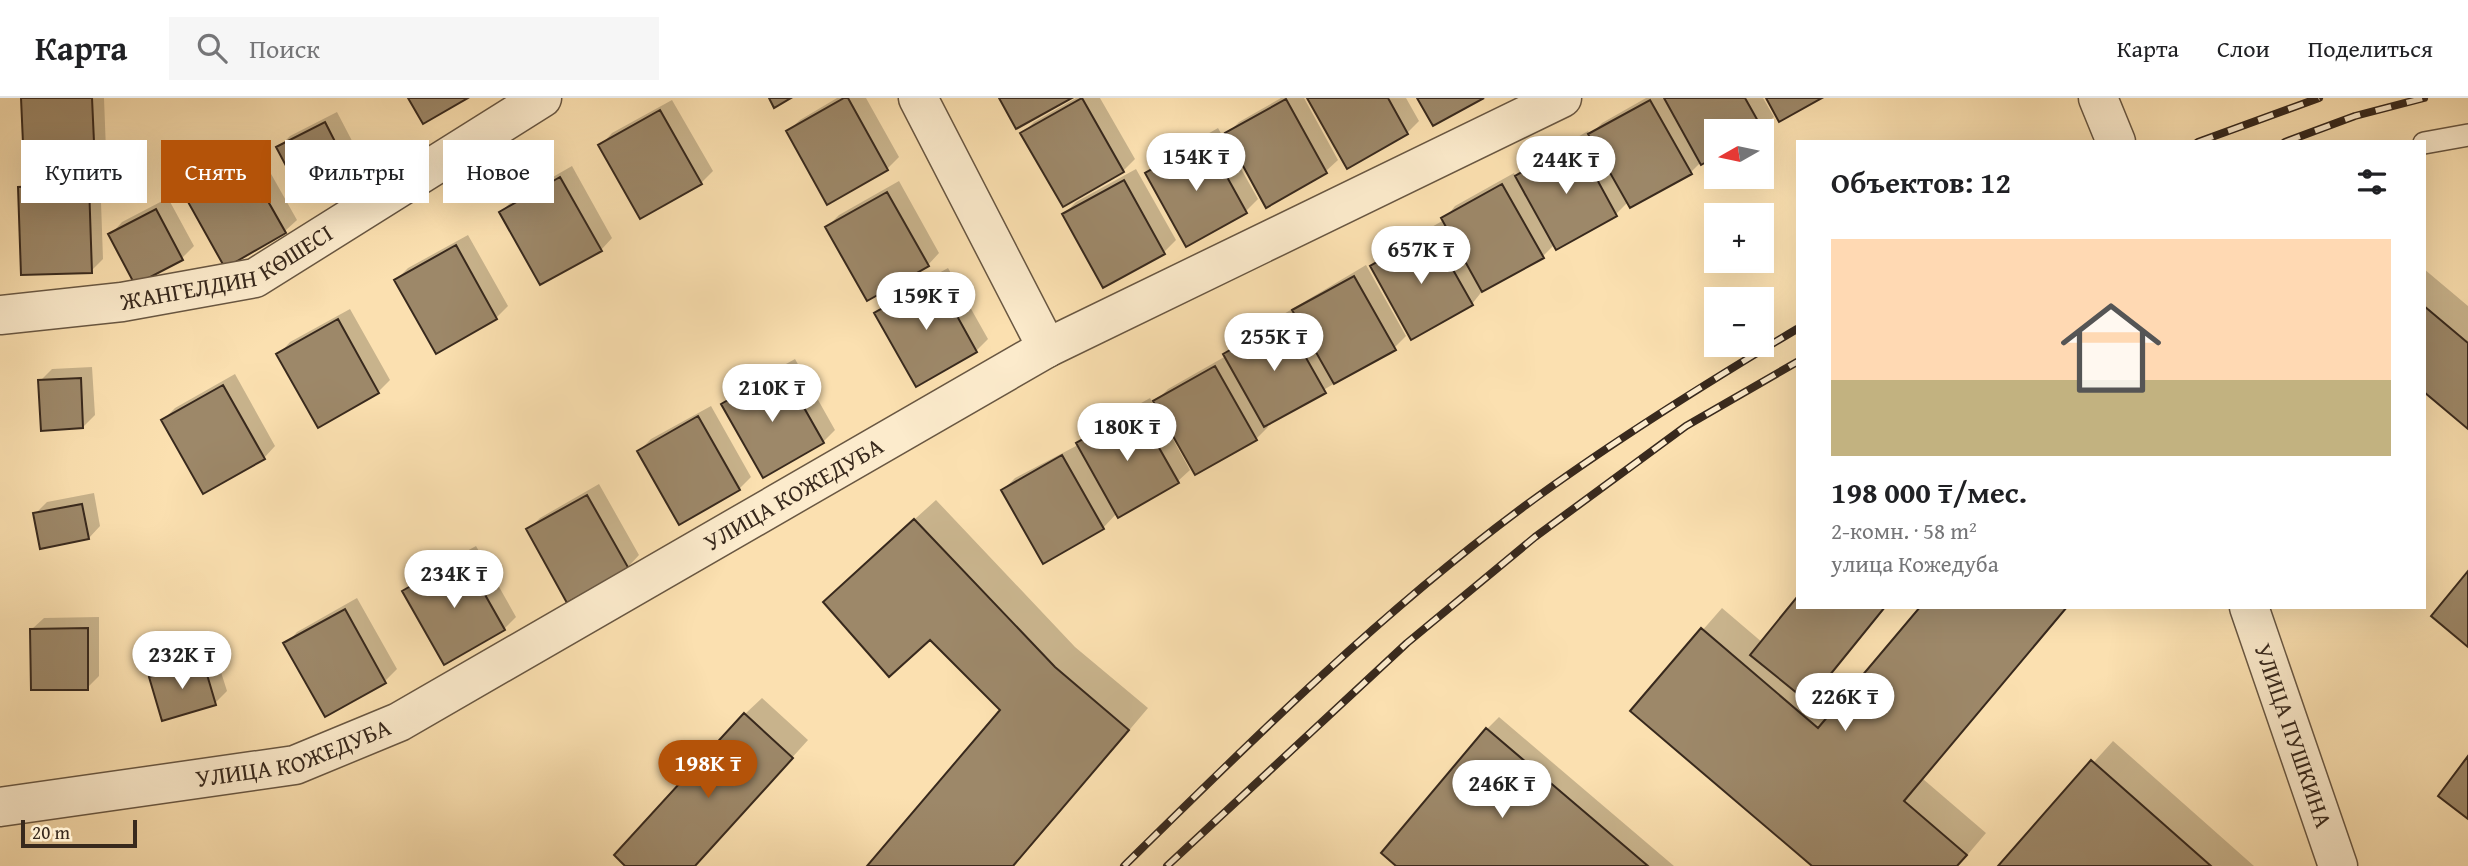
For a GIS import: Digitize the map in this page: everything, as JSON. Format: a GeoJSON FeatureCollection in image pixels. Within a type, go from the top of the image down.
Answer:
{"type":"FeatureCollection","features":[{"type":"Feature","properties":{"kind":"street","name":"ЖАНГЕЛДИН КӨШЕСІ"},"geometry":{"type":"LineString","coordinates":[[0,315],[122,302],[255,278],[542,98]]}},
{"type":"Feature","properties":{"kind":"street"},"geometry":{"type":"LineString","coordinates":[[918,98],[1047,348]]}},
{"type":"Feature","properties":{"kind":"street","name":"УЛИЦА КОЖЕДУБА"},"geometry":{"type":"LineString","coordinates":[[0,807],[295,765],[399,722],[1047,348],[1562,98]]}},
{"type":"Feature","properties":{"kind":"street"},"geometry":{"type":"LineString","coordinates":[[2098,98],[2115,140]]}},
{"type":"Feature","properties":{"kind":"street","name":"УЛИЦА ПУШКИНА"},"geometry":{"type":"LineString","coordinates":[[2250,609],[2338,866]]}},
{"type":"Feature","properties":{"kind":"lane"},"geometry":{"type":"LineString","coordinates":[[2426,143],[2468,135]]}},
{"type":"Feature","properties":{"kind":"building"},"geometry":{"type":"Polygon","coordinates":[[[21,98],[92,98],[94,140],[23,140],[21,98]]]}},
{"type":"Feature","properties":{"kind":"building"},"geometry":{"type":"Polygon","coordinates":[[[408,98],[468,98],[423,124],[408,98]]]}},
{"type":"Feature","properties":{"kind":"building"},"geometry":{"type":"Polygon","coordinates":[[[769,98],[791,98],[774,108],[769,98]]]}},
{"type":"Feature","properties":{"kind":"building"},"geometry":{"type":"Polygon","coordinates":[[[848,98],[888,170],[827,205],[786,131],[848,98]]]}},
{"type":"Feature","properties":{"kind":"building"},"geometry":{"type":"Polygon","coordinates":[[[999,98],[1072,98],[1016,129],[999,98]]]}},
{"type":"Feature","properties":{"kind":"building"},"geometry":{"type":"Polygon","coordinates":[[[1082,98],[1124,172],[1063,207],[1020,133],[1082,98]]]}},
{"type":"Feature","properties":{"kind":"building"},"geometry":{"type":"Polygon","coordinates":[[[1307,98],[1388,98],[1408,134],[1347,169],[1307,98]]]}},
{"type":"Feature","properties":{"kind":"building"},"geometry":{"type":"Polygon","coordinates":[[[1417,98],[1484,98],[1433,126],[1417,98]]]}},
{"type":"Feature","properties":{"kind":"building"},"geometry":{"type":"Polygon","coordinates":[[[1664,98],[1745,98],[1757,119],[1704,119],[1704,163],[1701,165],[1664,98]]]}},
{"type":"Feature","properties":{"kind":"building"},"geometry":{"type":"Polygon","coordinates":[[[1766,98],[1822,98],[1779,122],[1766,98]]]}},
{"type":"Feature","properties":{"kind":"building"},"geometry":{"type":"Polygon","coordinates":[[[1286,99],[1327,173],[1266,208],[1225,133],[1286,99]]]}},
{"type":"Feature","properties":{"kind":"building"},"geometry":{"type":"Polygon","coordinates":[[[1650,100],[1692,174],[1630,208],[1588,134],[1650,100]]]}},
{"type":"Feature","properties":{"kind":"building"},"geometry":{"type":"Polygon","coordinates":[[[660,110],[702,184],[640,219],[598,145],[660,110]]]}},
{"type":"Feature","properties":{"kind":"building"},"geometry":{"type":"Polygon","coordinates":[[[325,122],[334,140],[290,140],[325,122]]]}},
{"type":"Feature","properties":{"kind":"building"},"geometry":{"type":"Polygon","coordinates":[[[1206,139],[1247,213],[1186,247],[1145,173],[1206,139]]]}},
{"type":"Feature","properties":{"kind":"building"},"geometry":{"type":"Polygon","coordinates":[[[1576,141],[1617,216],[1556,250],[1515,176],[1576,141]]]}},
{"type":"Feature","properties":{"kind":"building"},"geometry":{"type":"Polygon","coordinates":[[[285,142],[285,164],[276,147],[285,142]]]}},
{"type":"Feature","properties":{"kind":"building"},"geometry":{"type":"Polygon","coordinates":[[[560,177],[602,251],[540,285],[499,212],[515,203],[554,203],[554,180],[560,177]]]}},
{"type":"Feature","properties":{"kind":"building"},"geometry":{"type":"Polygon","coordinates":[[[1124,180],[1165,254],[1103,288],[1062,214],[1124,180]]]}},
{"type":"Feature","properties":{"kind":"building"},"geometry":{"type":"Polygon","coordinates":[[[1502,184],[1544,258],[1482,292],[1441,218],[1502,184]]]}},
{"type":"Feature","properties":{"kind":"building"},"geometry":{"type":"Polygon","coordinates":[[[18,187],[21,187],[21,203],[90,203],[92,273],[21,275],[18,187]]]}},
{"type":"Feature","properties":{"kind":"building"},"geometry":{"type":"Polygon","coordinates":[[[887,192],[929,266],[867,301],[825,227],[887,192]]]}},
{"type":"Feature","properties":{"kind":"building"},"geometry":{"type":"Polygon","coordinates":[[[189,203],[269,203],[286,233],[225,268],[189,203]]]}},
{"type":"Feature","properties":{"kind":"building"},"geometry":{"type":"Polygon","coordinates":[[[156,209],[183,260],[135,285],[108,234],[156,209]]]}},
{"type":"Feature","properties":{"kind":"building"},"geometry":{"type":"Polygon","coordinates":[[[1431,231],[1473,305],[1411,340],[1370,266],[1431,231]]]}},
{"type":"Feature","properties":{"kind":"building"},"geometry":{"type":"Polygon","coordinates":[[[456,245],[497,319],[436,354],[394,280],[456,245]]]}},
{"type":"Feature","properties":{"kind":"building"},"geometry":{"type":"Polygon","coordinates":[[[1354,276],[1396,350],[1334,384],[1292,310],[1354,276]]]}},
{"type":"Feature","properties":{"kind":"building"},"geometry":{"type":"Polygon","coordinates":[[[936,278],[977,352],[916,387],[874,313],[936,278]]]}},
{"type":"Feature","properties":{"kind":"building"},"geometry":{"type":"Polygon","coordinates":[[[2426,308],[2468,343],[2468,429],[2426,394],[2426,308]]]}},
{"type":"Feature","properties":{"kind":"building"},"geometry":{"type":"Polygon","coordinates":[[[338,319],[379,393],[318,428],[276,354],[338,319]]]}},
{"type":"Feature","properties":{"kind":"building"},"geometry":{"type":"Polygon","coordinates":[[[1284,319],[1326,393],[1264,427],[1223,354],[1284,319]]]}},
{"type":"Feature","properties":{"kind":"building"},"geometry":{"type":"Polygon","coordinates":[[[1215,366],[1257,440],[1195,475],[1153,401],[1215,366]]]}},
{"type":"Feature","properties":{"kind":"building"},"geometry":{"type":"Polygon","coordinates":[[[782,369],[824,443],[763,478],[721,404],[782,369]]]}},
{"type":"Feature","properties":{"kind":"building"},"geometry":{"type":"Polygon","coordinates":[[[81,378],[83,428],[41,431],[38,380],[81,378]]]}},
{"type":"Feature","properties":{"kind":"building"},"geometry":{"type":"Polygon","coordinates":[[[223,385],[265,459],[203,494],[161,420],[223,385]]]}},
{"type":"Feature","properties":{"kind":"building"},"geometry":{"type":"Polygon","coordinates":[[[1137,409],[1179,483],[1118,518],[1076,443],[1137,409]]]}},
{"type":"Feature","properties":{"kind":"building"},"geometry":{"type":"Polygon","coordinates":[[[698,416],[740,490],[679,525],[637,451],[698,416]]]}},
{"type":"Feature","properties":{"kind":"building"},"geometry":{"type":"Polygon","coordinates":[[[1062,455],[1104,529],[1043,564],[1001,490],[1062,455]]]}},
{"type":"Feature","properties":{"kind":"building"},"geometry":{"type":"Polygon","coordinates":[[[587,495],[629,569],[567,603],[526,529],[587,495]]]}},
{"type":"Feature","properties":{"kind":"building"},"geometry":{"type":"Polygon","coordinates":[[[82,504],[89,539],[40,549],[33,513],[82,504]]]}},
{"type":"Feature","properties":{"kind":"building"},"geometry":{"type":"Polygon","coordinates":[[[914,519],[1055,667],[1129,730],[1013,866],[867,866],[1000,710],[930,640],[889,677],[823,602],[914,519]]]}},
{"type":"Feature","properties":{"kind":"building"},"geometry":{"type":"Polygon","coordinates":[[[463,556],[505,630],[444,665],[402,591],[463,556]]]}},
{"type":"Feature","properties":{"kind":"building"},"geometry":{"type":"Polygon","coordinates":[[[2468,571],[2468,647],[2431,616],[2468,571]]]}},
{"type":"Feature","properties":{"kind":"building"},"geometry":{"type":"Polygon","coordinates":[[[1796,598],[1796,609],[1883,609],[1808,702],[1750,655],[1796,598]]]}},
{"type":"Feature","properties":{"kind":"building"},"geometry":{"type":"Polygon","coordinates":[[[345,609],[386,683],[325,717],[283,643],[345,609]]]}},
{"type":"Feature","properties":{"kind":"building"},"geometry":{"type":"Polygon","coordinates":[[[1918,609],[2065,609],[1904,801],[1967,855],[1957,866],[1812,866],[1630,711],[1701,628],[1818,728],[1918,609]]]}},
{"type":"Feature","properties":{"kind":"building"},"geometry":{"type":"Polygon","coordinates":[[[88,628],[88,690],[31,690],[30,629],[88,628]]]}},
{"type":"Feature","properties":{"kind":"building"},"geometry":{"type":"Polygon","coordinates":[[[203,661],[216,705],[162,721],[149,677],[203,661]]]}},
{"type":"Feature","properties":{"kind":"building"},"geometry":{"type":"Polygon","coordinates":[[[744,713],[793,758],[695,866],[625,866],[614,855],[744,713]]]}},
{"type":"Feature","properties":{"kind":"building"},"geometry":{"type":"Polygon","coordinates":[[[1486,728],[1648,866],[1396,866],[1381,853],[1486,728]]]}},
{"type":"Feature","properties":{"kind":"building"},"geometry":{"type":"Polygon","coordinates":[[[2468,756],[2468,819],[2438,796],[2468,756]]]}},
{"type":"Feature","properties":{"kind":"building"},"geometry":{"type":"Polygon","coordinates":[[[2091,760],[2211,866],[1998,866],[2091,760]]]}},
{"type":"Feature","properties":{"kind":"railway"},"geometry":{"type":"LineString","coordinates":[[2204,140],[2319,98]]}},
{"type":"Feature","properties":{"kind":"railway"},"geometry":{"type":"LineString","coordinates":[[2290,140],[2355,116],[2424,98]]}},
{"type":"Feature","properties":{"kind":"railway"},"geometry":{"type":"LineString","coordinates":[[1124,866],[1317,680],[1417,591],[1469,549],[1555,484],[1623,438],[1796,330]]}},
{"type":"Feature","properties":{"kind":"railway"},"geometry":{"type":"LineString","coordinates":[[1167,866],[1407,643],[1535,537],[1686,426],[1796,363]]}}]}
